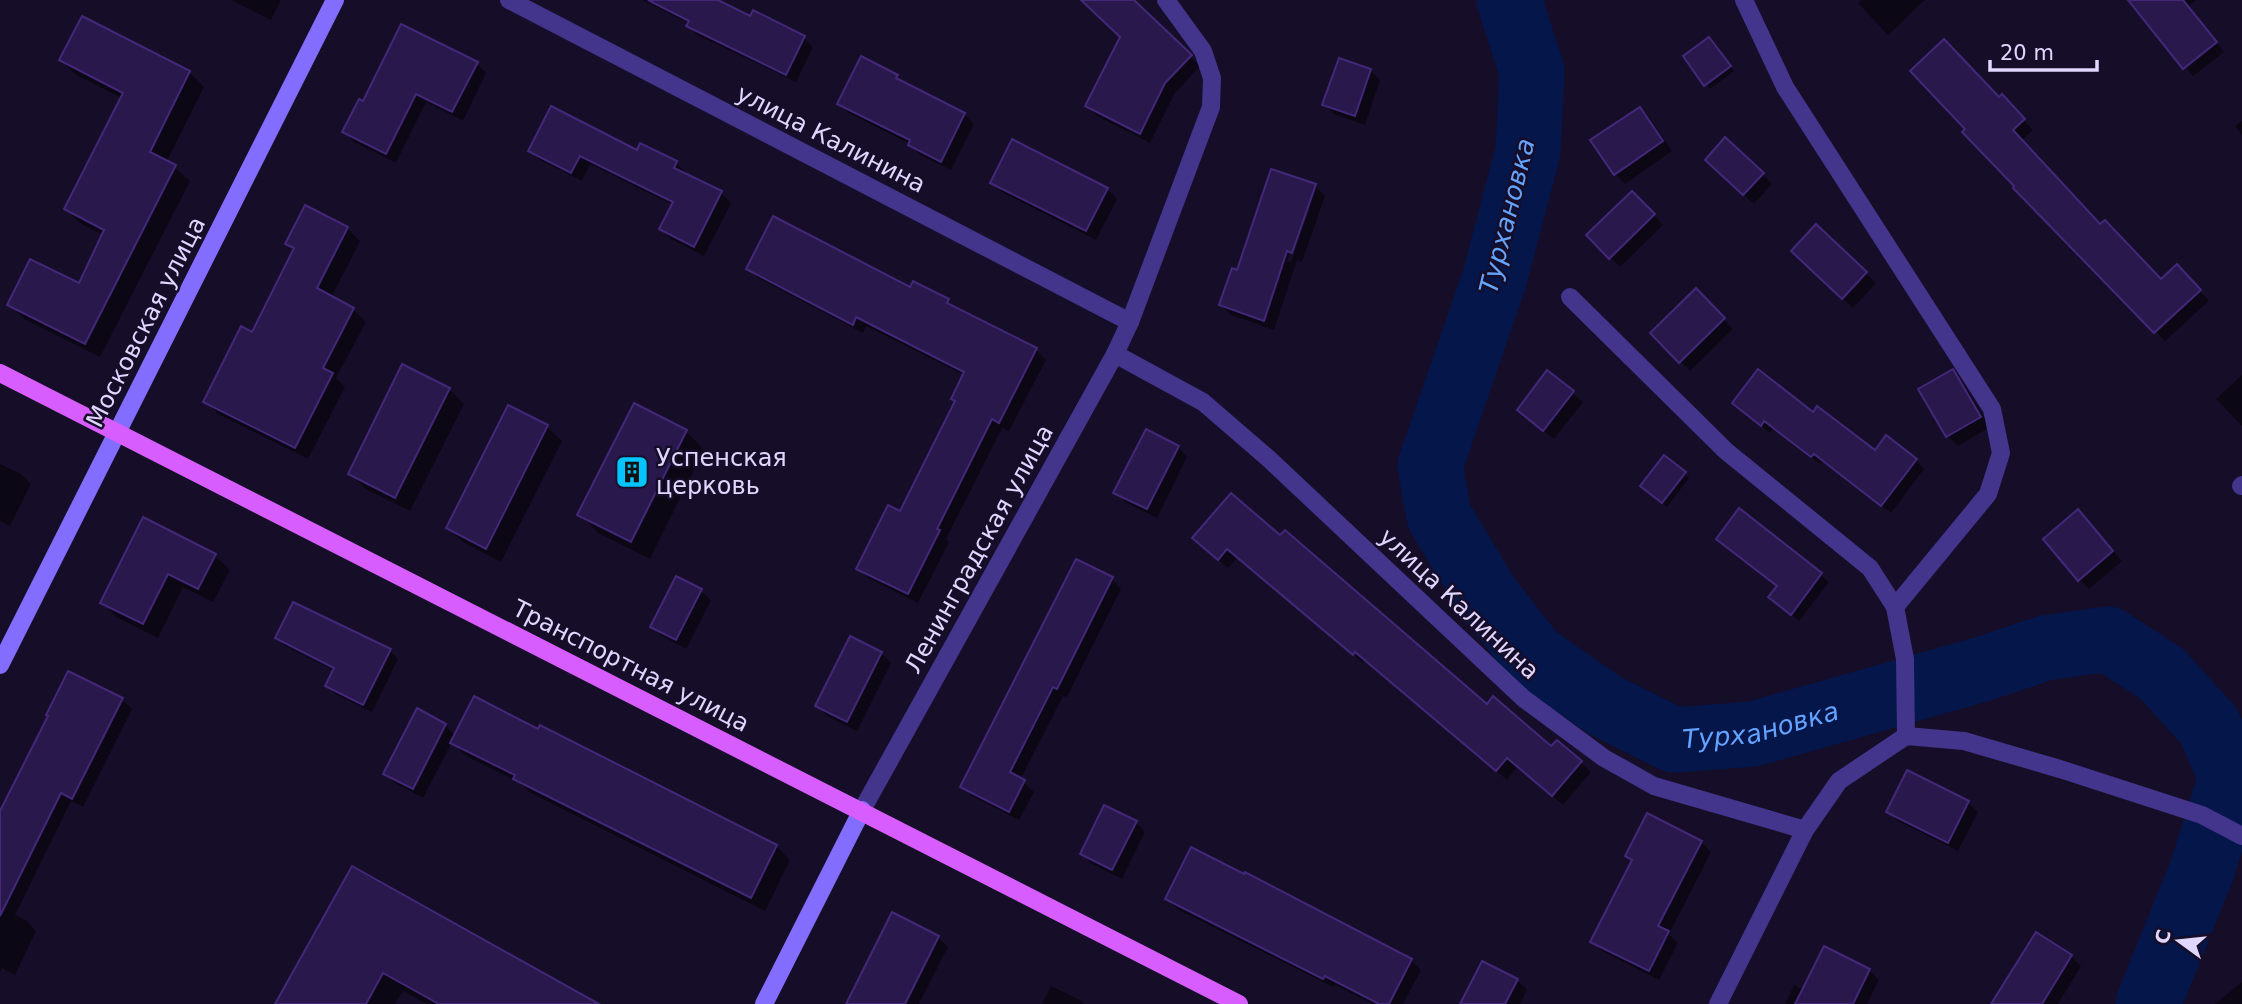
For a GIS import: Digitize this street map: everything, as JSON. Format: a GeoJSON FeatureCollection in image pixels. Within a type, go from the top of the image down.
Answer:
{"type":"FeatureCollection","features":[{"type":"Feature","properties":{"kind":"main road","name":"Транспортная улица"},"geometry":{"type":"LineString","coordinates":[[0,373],[1239,1004]]}},
{"type":"Feature","properties":{"kind":"street","name":"Московская улица"},"geometry":{"type":"LineString","coordinates":[[0,665],[335,0]]}},
{"type":"Feature","properties":{"kind":"street","name":"улица Калинина"},"geometry":{"type":"LineString","coordinates":[[509,0],[1130,322]]}},
{"type":"Feature","properties":{"kind":"street","name":"Ленинградская улица"},"geometry":{"type":"LineString","coordinates":[[764,1004],[862,810],[1115,354],[1130,322],[1211,107],[1212,78],[1203,51],[1166,0]]}},
{"type":"Feature","properties":{"kind":"street"},"geometry":{"type":"LineString","coordinates":[[1744,0],[1785,87],[1992,409],[2001,453],[1988,494],[1895,607]]}},
{"type":"Feature","properties":{"kind":"street"},"geometry":{"type":"LineString","coordinates":[[1570,297],[1726,451],[1870,568],[1895,607],[1905,659],[1906,736]]}},
{"type":"Feature","properties":{"kind":"street","name":"улица Калинина"},"geometry":{"type":"LineString","coordinates":[[1115,354],[1203,402],[1269,459],[1523,698],[1604,758],[1654,786],[1805,830]]}},
{"type":"Feature","properties":{"kind":"street"},"geometry":{"type":"LineString","coordinates":[[1718,1004],[1805,830],[1839,781],[1906,736],[1964,741],[2060,769],[2202,814],[2242,836]]}},
{"type":"Feature","properties":{"kind":"building"},"geometry":{"type":"Polygon","coordinates":[[[648,0],[718,0],[750,16],[753,10],[805,36],[786,75],[686,26],[689,21],[648,0]]]}},
{"type":"Feature","properties":{"kind":"building"},"geometry":{"type":"Polygon","coordinates":[[[1081,0],[1134,0],[1192,55],[1165,83],[1140,134],[1085,106],[1120,37],[1081,0]]]}},
{"type":"Feature","properties":{"kind":"building"},"geometry":{"type":"Polygon","coordinates":[[[2128,0],[2183,0],[2217,42],[2183,69],[2128,0]]]}},
{"type":"Feature","properties":{"kind":"building"},"geometry":{"type":"Polygon","coordinates":[[[82,16],[190,71],[150,152],[176,165],[85,344],[7,305],[30,259],[79,283],[104,230],[64,209],[123,93],[59,60],[82,16]]]}},
{"type":"Feature","properties":{"kind":"building"},"geometry":{"type":"Polygon","coordinates":[[[401,24],[478,62],[452,112],[416,94],[386,154],[342,132],[359,99],[363,101],[401,24]]]}},
{"type":"Feature","properties":{"kind":"building"},"geometry":{"type":"Polygon","coordinates":[[[1709,37],[1731,66],[1704,86],[1683,56],[1709,37]]]}},
{"type":"Feature","properties":{"kind":"building"},"geometry":{"type":"Polygon","coordinates":[[[1944,39],[1999,97],[2002,94],[2025,119],[2013,130],[2100,224],[2105,220],[2161,279],[2177,264],[2201,290],[2154,333],[2013,188],[1962,132],[1965,129],[1910,71],[1944,39]]]}},
{"type":"Feature","properties":{"kind":"building"},"geometry":{"type":"Polygon","coordinates":[[[861,56],[898,75],[896,78],[965,113],[941,162],[908,145],[910,140],[837,104],[861,56]]]}},
{"type":"Feature","properties":{"kind":"building"},"geometry":{"type":"Polygon","coordinates":[[[1339,58],[1371,69],[1355,116],[1322,105],[1339,58]]]}},
{"type":"Feature","properties":{"kind":"building"},"geometry":{"type":"Polygon","coordinates":[[[551,106],[637,150],[640,143],[677,161],[674,168],[722,191],[694,247],[659,229],[673,202],[580,156],[571,173],[528,151],[551,106]]]}},
{"type":"Feature","properties":{"kind":"building"},"geometry":{"type":"Polygon","coordinates":[[[1640,107],[1663,141],[1614,175],[1590,140],[1640,107]]]}},
{"type":"Feature","properties":{"kind":"building"},"geometry":{"type":"Polygon","coordinates":[[[1725,137],[1764,173],[1743,195],[1705,160],[1725,137]]]}},
{"type":"Feature","properties":{"kind":"building"},"geometry":{"type":"Polygon","coordinates":[[[1012,139],[1108,188],[1086,231],[990,183],[1012,139]]]}},
{"type":"Feature","properties":{"kind":"building"},"geometry":{"type":"Polygon","coordinates":[[[1271,169],[1316,184],[1292,253],[1287,251],[1264,321],[1219,305],[1232,268],[1237,270],[1271,169]]]}},
{"type":"Feature","properties":{"kind":"building"},"geometry":{"type":"Polygon","coordinates":[[[1632,191],[1655,214],[1609,259],[1586,235],[1632,191]]]}},
{"type":"Feature","properties":{"kind":"building"},"geometry":{"type":"Polygon","coordinates":[[[305,205],[348,227],[317,288],[354,308],[323,368],[333,373],[295,448],[203,402],[241,326],[252,332],[294,248],[285,244],[305,205]]]}},
{"type":"Feature","properties":{"kind":"building"},"geometry":{"type":"Polygon","coordinates":[[[773,216],[910,287],[913,281],[949,299],[947,303],[1037,348],[999,423],[992,419],[908,594],[856,569],[888,505],[900,511],[955,401],[951,399],[964,372],[856,317],[853,325],[746,269],[773,216]]]}},
{"type":"Feature","properties":{"kind":"building"},"geometry":{"type":"Polygon","coordinates":[[[1816,224],[1867,272],[1842,299],[1791,251],[1816,224]]]}},
{"type":"Feature","properties":{"kind":"building"},"geometry":{"type":"Polygon","coordinates":[[[1696,288],[1725,318],[1679,363],[1650,333],[1696,288]]]}},
{"type":"Feature","properties":{"kind":"building"},"geometry":{"type":"Polygon","coordinates":[[[402,364],[450,388],[395,498],[348,474],[402,364]]]}},
{"type":"Feature","properties":{"kind":"building"},"geometry":{"type":"Polygon","coordinates":[[[1758,369],[1813,412],[1817,406],[1875,450],[1886,435],[1917,459],[1881,506],[1814,454],[1811,457],[1764,421],[1761,426],[1732,403],[1758,369]]]}},
{"type":"Feature","properties":{"kind":"building"},"geometry":{"type":"Polygon","coordinates":[[[1953,369],[1981,417],[1946,437],[1918,389],[1953,369]]]}},
{"type":"Feature","properties":{"kind":"building"},"geometry":{"type":"Polygon","coordinates":[[[1547,370],[1574,391],[1543,431],[1517,410],[1547,370]]]}},
{"type":"Feature","properties":{"kind":"building","name":"Успенская церковь"},"geometry":{"type":"Polygon","coordinates":[[[634,403],[687,430],[631,542],[577,515],[634,403]]]}},
{"type":"Feature","properties":{"kind":"building"},"geometry":{"type":"Polygon","coordinates":[[[508,405],[548,425],[486,549],[446,528],[508,405]]]}},
{"type":"Feature","properties":{"kind":"building"},"geometry":{"type":"Polygon","coordinates":[[[1146,429],[1179,446],[1147,509],[1113,493],[1146,429]]]}},
{"type":"Feature","properties":{"kind":"building"},"geometry":{"type":"Polygon","coordinates":[[[1664,455],[1686,472],[1662,503],[1640,486],[1664,455]]]}},
{"type":"Feature","properties":{"kind":"building"},"geometry":{"type":"Polygon","coordinates":[[[1231,493],[1280,535],[1285,530],[1487,704],[1493,696],[1551,746],[1557,740],[1582,761],[1552,796],[1507,758],[1496,771],[1227,549],[1218,560],[1192,538],[1231,493]]]}},
{"type":"Feature","properties":{"kind":"building"},"geometry":{"type":"Polygon","coordinates":[[[1739,508],[1822,573],[1791,615],[1768,597],[1777,586],[1716,539],[1739,508]]]}},
{"type":"Feature","properties":{"kind":"building"},"geometry":{"type":"Polygon","coordinates":[[[2078,509],[2113,551],[2078,581],[2043,539],[2078,509]]]}},
{"type":"Feature","properties":{"kind":"building"},"geometry":{"type":"Polygon","coordinates":[[[143,517],[216,554],[198,589],[168,574],[143,624],[100,603],[143,517]]]}},
{"type":"Feature","properties":{"kind":"building"},"geometry":{"type":"Polygon","coordinates":[[[1076,559],[1113,577],[1057,689],[1053,687],[1010,772],[1025,780],[1009,812],[960,787],[1076,559]]]}},
{"type":"Feature","properties":{"kind":"building"},"geometry":{"type":"Polygon","coordinates":[[[676,576],[702,589],[676,640],[650,627],[676,576]]]}},
{"type":"Feature","properties":{"kind":"building"},"geometry":{"type":"Polygon","coordinates":[[[293,602],[391,649],[363,705],[325,686],[334,668],[275,638],[293,602]]]}},
{"type":"Feature","properties":{"kind":"building"},"geometry":{"type":"Polygon","coordinates":[[[850,636],[882,652],[847,722],[815,706],[850,636]]]}},
{"type":"Feature","properties":{"kind":"building"},"geometry":{"type":"Polygon","coordinates":[[[68,671],[123,698],[72,799],[61,793],[0,916],[0,811],[68,671]]]}},
{"type":"Feature","properties":{"kind":"building"},"geometry":{"type":"Polygon","coordinates":[[[474,696],[538,729],[540,725],[777,845],[751,898],[513,779],[515,775],[450,743],[474,696]]]}},
{"type":"Feature","properties":{"kind":"building"},"geometry":{"type":"Polygon","coordinates":[[[417,708],[446,724],[413,789],[383,774],[417,708]]]}},
{"type":"Feature","properties":{"kind":"building"},"geometry":{"type":"Polygon","coordinates":[[[1907,770],[1969,801],[1948,843],[1886,812],[1907,770]]]}},
{"type":"Feature","properties":{"kind":"building"},"geometry":{"type":"Polygon","coordinates":[[[1104,805],[1137,821],[1112,870],[1080,854],[1104,805]]]}},
{"type":"Feature","properties":{"kind":"building"},"geometry":{"type":"Polygon","coordinates":[[[1647,813],[1702,841],[1658,926],[1669,931],[1649,971],[1590,942],[1632,860],[1625,856],[1647,813]]]}},
{"type":"Feature","properties":{"kind":"building"},"geometry":{"type":"Polygon","coordinates":[[[1191,847],[1244,874],[1245,872],[1412,959],[1389,1004],[1379,1004],[1325,976],[1323,979],[1165,899],[1191,847]]]}},
{"type":"Feature","properties":{"kind":"building"},"geometry":{"type":"Polygon","coordinates":[[[352,866],[599,1004],[439,1004],[383,973],[366,1004],[275,1004],[352,866]]]}},
{"type":"Feature","properties":{"kind":"building"},"geometry":{"type":"Polygon","coordinates":[[[892,912],[939,936],[905,1004],[846,1004],[892,912]]]}},
{"type":"Feature","properties":{"kind":"building"},"geometry":{"type":"Polygon","coordinates":[[[2036,932],[2072,955],[2042,1004],[1991,1004],[2036,932]]]}},
{"type":"Feature","properties":{"kind":"building"},"geometry":{"type":"Polygon","coordinates":[[[1824,946],[1870,969],[1853,1004],[1795,1004],[1824,946]]]}},
{"type":"Feature","properties":{"kind":"building"},"geometry":{"type":"Polygon","coordinates":[[[1482,961],[1518,979],[1505,1004],[1460,1004],[1482,961]]]}},
{"type":"Feature","properties":{"kind":"waterway","name":"Турхановка"},"geometry":{"type":"LineString","coordinates":[[1509,0],[1532,71],[1528,151],[1495,277],[1430,466],[1439,516],[1487,596],[1534,656],[1604,705],[1674,740],[1753,734],[1986,668],[2045,648],[2108,639],[2162,674],[2209,726],[2231,777],[2202,870],[2148,1004]]}},
{"type":"Feature","properties":{"kind":"place","name":"Успенская церковь"},"geometry":{"type":"Point","coordinates":[632,472]}}]}
